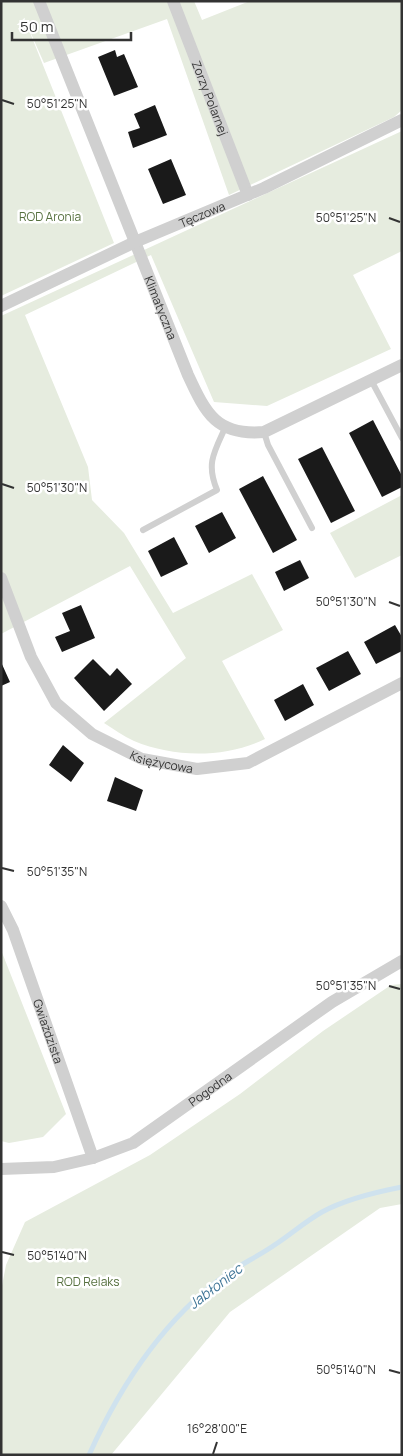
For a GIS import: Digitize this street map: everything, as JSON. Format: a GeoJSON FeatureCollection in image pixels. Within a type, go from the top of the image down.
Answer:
{"type":"FeatureCollection","features":[{"type":"Feature","properties":{"kind":"street","name":"Klimatyczna"},"geometry":{"type":"LineString","coordinates":[[39,1],[198,398],[210,414],[225,428]]}},
{"type":"Feature","properties":{"kind":"street","name":"Zorzy Polarnej"},"geometry":{"type":"LineString","coordinates":[[173,1],[248,195]]}},
{"type":"Feature","properties":{"kind":"street","name":"Tęczowa"},"geometry":{"type":"LineString","coordinates":[[1,306],[135,242],[248,195],[402,120]]}},
{"type":"Feature","properties":{"kind":"street"},"geometry":{"type":"LineString","coordinates":[[225,428],[244,433],[264,432],[402,365]]}},
{"type":"Feature","properties":{"kind":"street","name":"Księżycowa"},"geometry":{"type":"LineString","coordinates":[[1,578],[31,656],[56,703],[92,734],[142,759],[197,769],[248,762],[402,683]]}},
{"type":"Feature","properties":{"kind":"street","name":"Gwiaździsta"},"geometry":{"type":"LineString","coordinates":[[1,906],[13,930],[93,1158]]}},
{"type":"Feature","properties":{"kind":"street","name":"Pogodna"},"geometry":{"type":"LineString","coordinates":[[1,1169],[54,1167],[93,1158],[133,1143],[332,1002],[402,961]]}},
{"type":"Feature","properties":{"kind":"lane"},"geometry":{"type":"LineString","coordinates":[[371,380],[402,438]]}},
{"type":"Feature","properties":{"kind":"lane"},"geometry":{"type":"LineString","coordinates":[[143,530],[217,490],[211,475],[211,458],[225,428]]}},
{"type":"Feature","properties":{"kind":"lane"},"geometry":{"type":"LineString","coordinates":[[264,432],[312,528]]}},
{"type":"Feature","properties":{"kind":"green space","name":"ROD Aronia"},"geometry":{"type":"Polygon","coordinates":[[[1,1],[194,1],[202,20],[250,1],[402,1],[402,110],[394,117],[229,195],[167,19],[44,63],[25,20],[114,243],[1,296],[1,1]]]}},
{"type":"Feature","properties":{"kind":"green space"},"geometry":{"type":"Polygon","coordinates":[[[402,131],[402,251],[353,275],[391,349],[267,406],[214,402],[151,255],[25,315],[88,467],[92,500],[124,533],[173,613],[252,574],[283,630],[222,661],[265,739],[233,750],[200,754],[166,751],[134,741],[104,723],[186,658],[130,566],[1,634],[1,316],[402,131]]]}},
{"type":"Feature","properties":{"kind":"green space"},"geometry":{"type":"Polygon","coordinates":[[[402,495],[402,555],[355,578],[330,533],[402,495]]]}},
{"type":"Feature","properties":{"kind":"green space"},"geometry":{"type":"Polygon","coordinates":[[[1,950],[66,1114],[43,1137],[9,1143],[1,1141],[1,950]]]}},
{"type":"Feature","properties":{"kind":"green space","name":"ROD Relaks"},"geometry":{"type":"Polygon","coordinates":[[[402,984],[402,1204],[380,1208],[230,1312],[111,1455],[1,1455],[1,1291],[6,1265],[25,1222],[150,1155],[240,1094],[323,1031],[391,985],[402,984]]]}},
{"type":"Feature","properties":{"kind":"building"},"geometry":{"type":"Polygon","coordinates":[[[115,50],[117,57],[124,54],[138,87],[114,96],[98,57],[115,50]]]}},
{"type":"Feature","properties":{"kind":"building"},"geometry":{"type":"Polygon","coordinates":[[[155,105],[167,135],[133,148],[128,132],[140,128],[134,114],[155,105]]]}},
{"type":"Feature","properties":{"kind":"building"},"geometry":{"type":"Polygon","coordinates":[[[171,159],[186,195],[163,204],[148,169],[171,159]]]}},
{"type":"Feature","properties":{"kind":"building"},"geometry":{"type":"Polygon","coordinates":[[[373,420],[402,476],[402,487],[382,497],[349,433],[373,420]]]}},
{"type":"Feature","properties":{"kind":"building"},"geometry":{"type":"Polygon","coordinates":[[[322,447],[355,511],[331,523],[298,459],[322,447]]]}},
{"type":"Feature","properties":{"kind":"building"},"geometry":{"type":"Polygon","coordinates":[[[263,476],[297,540],[273,553],[239,489],[263,476]]]}},
{"type":"Feature","properties":{"kind":"building"},"geometry":{"type":"Polygon","coordinates":[[[222,512],[236,538],[209,553],[195,526],[222,512]]]}},
{"type":"Feature","properties":{"kind":"building"},"geometry":{"type":"Polygon","coordinates":[[[174,537],[188,564],[161,577],[148,551],[174,537]]]}},
{"type":"Feature","properties":{"kind":"building"},"geometry":{"type":"Polygon","coordinates":[[[300,560],[309,578],[284,591],[275,572],[300,560]]]}},
{"type":"Feature","properties":{"kind":"building"},"geometry":{"type":"Polygon","coordinates":[[[81,605],[95,638],[62,652],[55,637],[70,631],[62,613],[81,605]]]}},
{"type":"Feature","properties":{"kind":"building"},"geometry":{"type":"Polygon","coordinates":[[[395,625],[402,637],[402,651],[376,664],[364,642],[395,625]]]}},
{"type":"Feature","properties":{"kind":"building"},"geometry":{"type":"Polygon","coordinates":[[[348,651],[361,674],[329,691],[316,668],[348,651]]]}},
{"type":"Feature","properties":{"kind":"building"},"geometry":{"type":"Polygon","coordinates":[[[93,659],[110,676],[117,668],[132,684],[104,711],[74,678],[93,659]]]}},
{"type":"Feature","properties":{"kind":"building"},"geometry":{"type":"Polygon","coordinates":[[[1,662],[10,682],[1,686],[1,662]]]}},
{"type":"Feature","properties":{"kind":"building"},"geometry":{"type":"Polygon","coordinates":[[[303,684],[314,705],[285,721],[274,700],[303,684]]]}},
{"type":"Feature","properties":{"kind":"building"},"geometry":{"type":"Polygon","coordinates":[[[63,745],[84,763],[71,782],[49,765],[63,745]]]}},
{"type":"Feature","properties":{"kind":"building"},"geometry":{"type":"Polygon","coordinates":[[[115,777],[143,790],[136,811],[107,801],[115,777]]]}},
{"type":"Feature","properties":{"kind":"waterway","name":"Jabłoniec"},"geometry":{"type":"LineString","coordinates":[[89,1455],[114,1404],[145,1356],[181,1313],[202,1294],[224,1276],[331,1207],[402,1187]]}}]}
